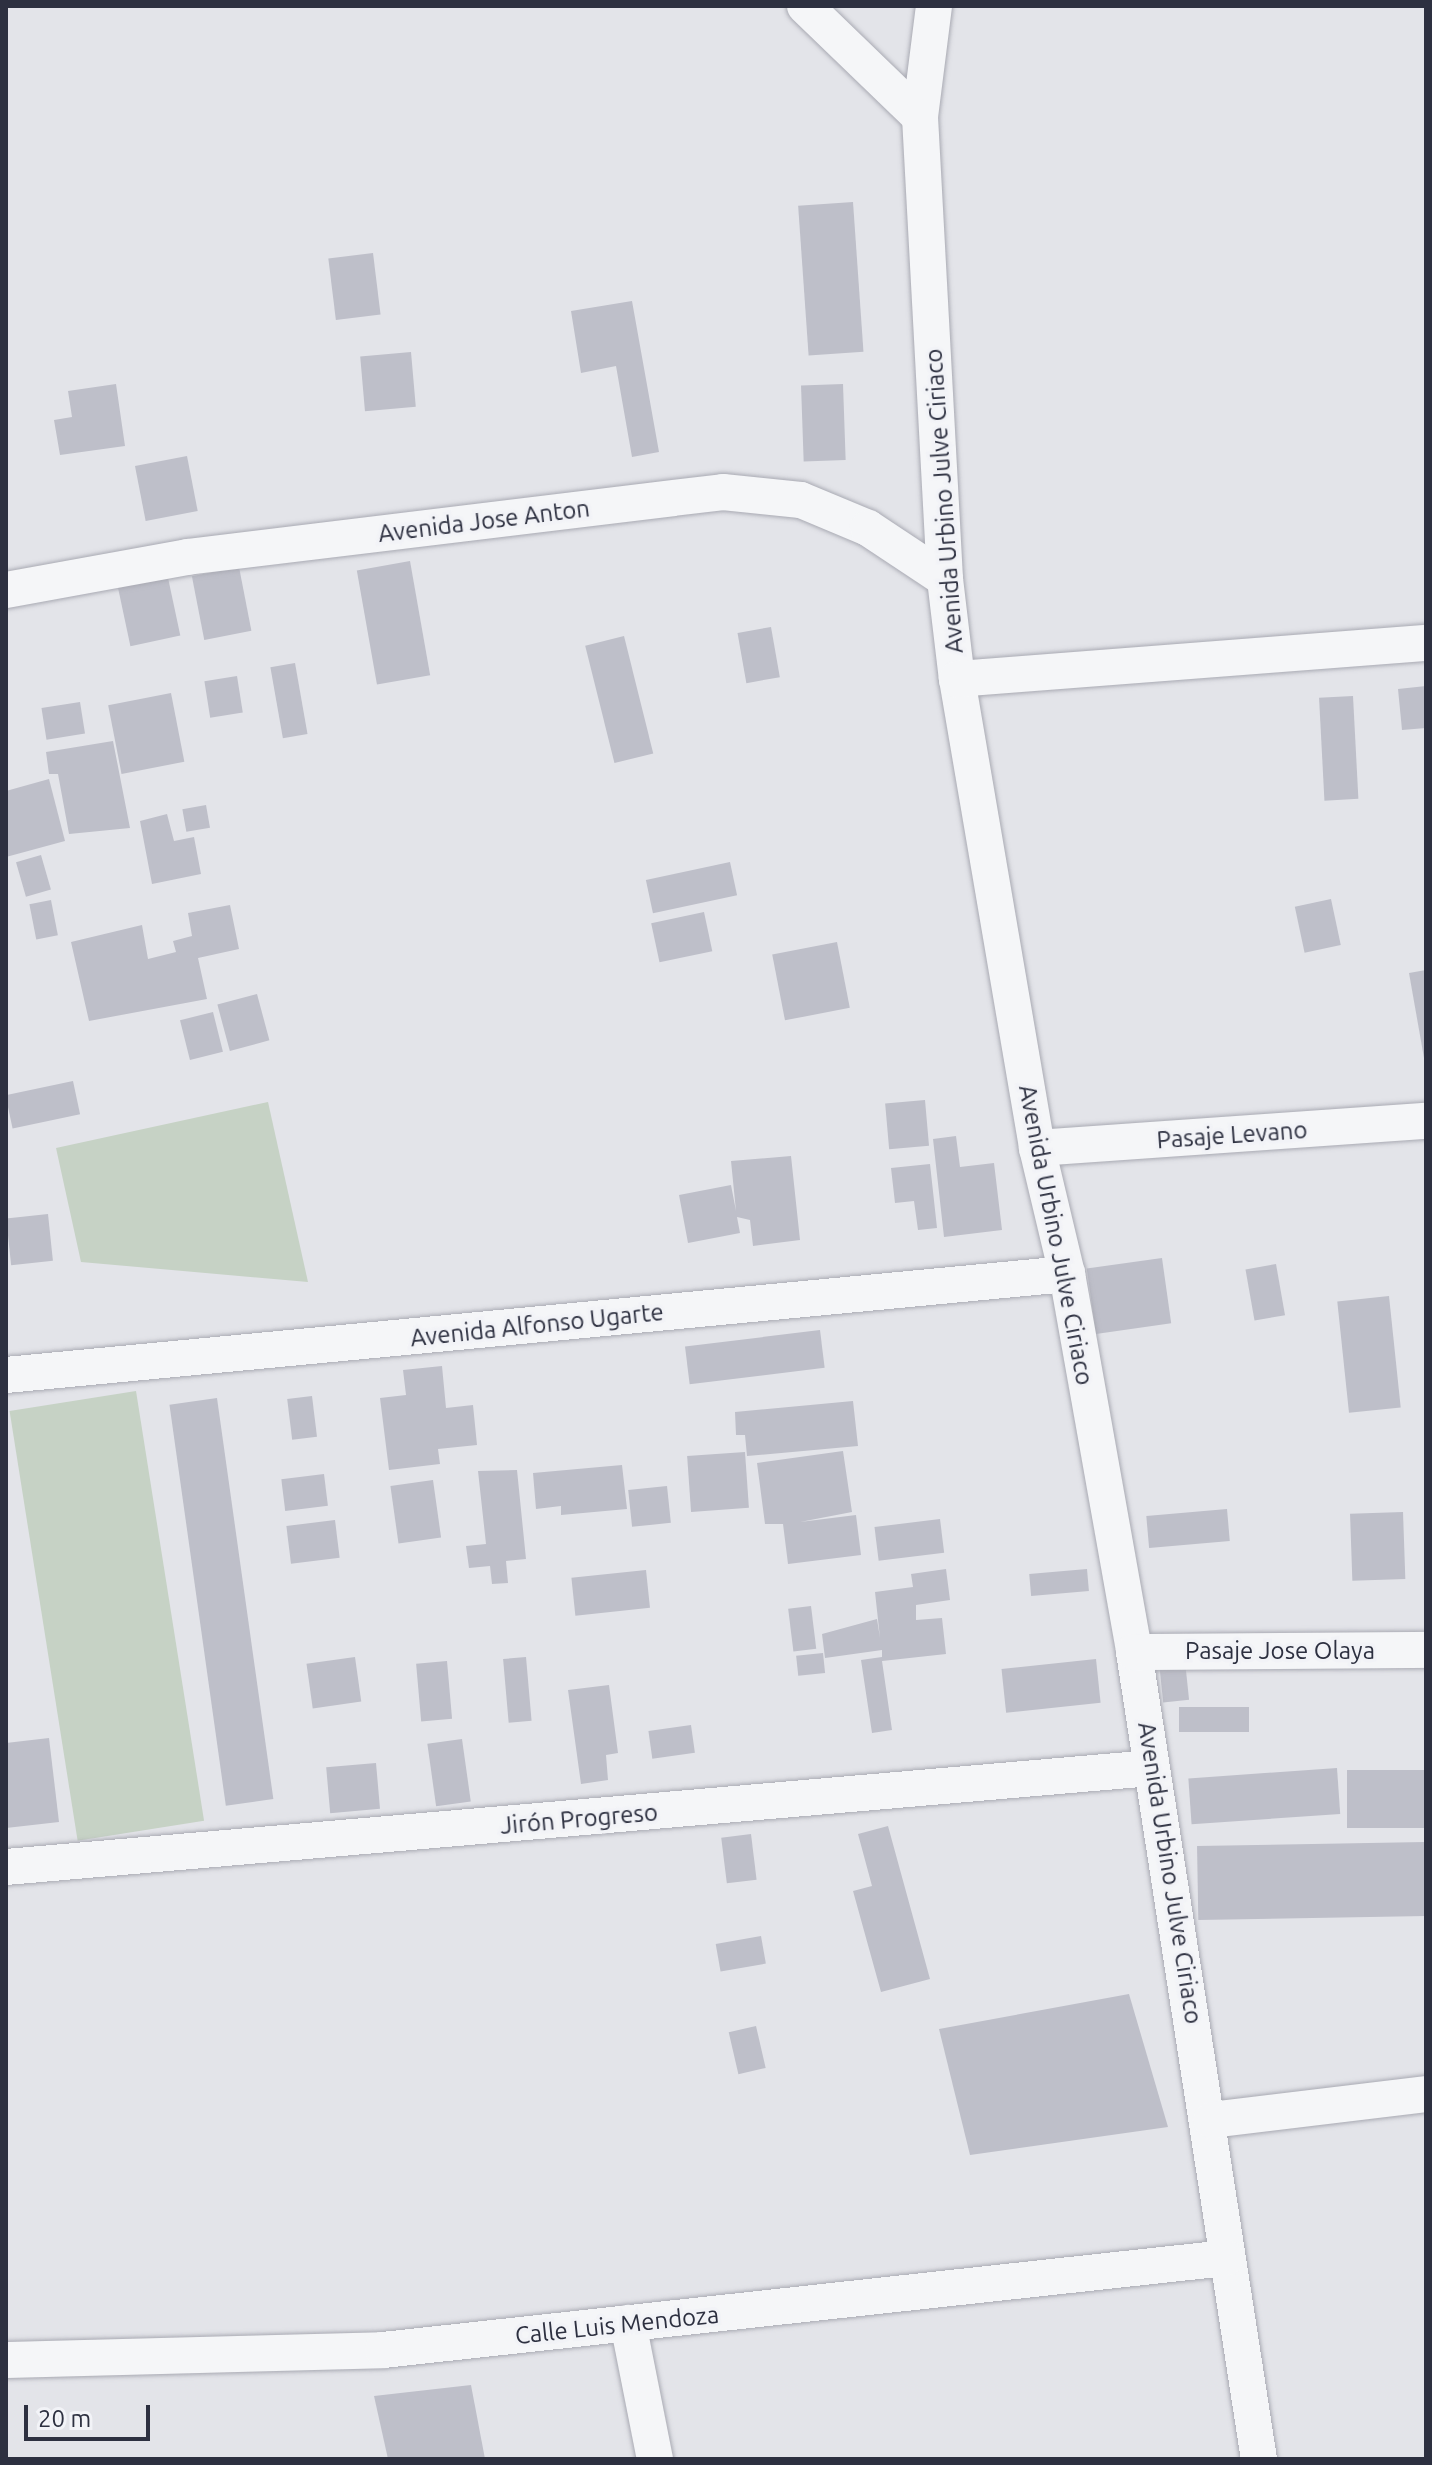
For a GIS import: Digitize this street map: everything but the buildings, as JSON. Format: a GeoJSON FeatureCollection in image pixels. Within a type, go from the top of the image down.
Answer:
{"type":"FeatureCollection","features":[{"type":"Feature","properties":{"kind":"street"},"geometry":{"type":"LineString","coordinates":[[805,6],[920,117]]}},
{"type":"Feature","properties":{"kind":"street","name":"Avenida Urbino Julve Ciriaco"},"geometry":{"type":"LineString","coordinates":[[934,6],[920,117],[945,579],[957,679],[1037,1148],[1067,1274],[1134,1652],[1211,2120],[1226,2258],[1259,2459]]}},
{"type":"Feature","properties":{"kind":"street","name":"Avenida Jose Anton"},"geometry":{"type":"LineString","coordinates":[[6,590],[187,557],[723,492],[801,500],[868,528],[945,579]]}},
{"type":"Feature","properties":{"kind":"street"},"geometry":{"type":"LineString","coordinates":[[957,679],[1426,643]]}},
{"type":"Feature","properties":{"kind":"street","name":"Pasaje Levano"},"geometry":{"type":"LineString","coordinates":[[1037,1148],[1426,1121]]}},
{"type":"Feature","properties":{"kind":"street","name":"Avenida Alfonso Ugarte"},"geometry":{"type":"LineString","coordinates":[[6,1375],[1067,1274]]}},
{"type":"Feature","properties":{"kind":"street","name":"Pasaje Jose Olaya"},"geometry":{"type":"LineString","coordinates":[[1134,1652],[1426,1650]]}},
{"type":"Feature","properties":{"kind":"street","name":"Jirón Progreso"},"geometry":{"type":"LineString","coordinates":[[6,1867],[1152,1768]]}},
{"type":"Feature","properties":{"kind":"street"},"geometry":{"type":"LineString","coordinates":[[1211,2120],[1426,2094]]}},
{"type":"Feature","properties":{"kind":"street","name":"Calle Luis Mendoza"},"geometry":{"type":"LineString","coordinates":[[6,2360],[383,2350],[1226,2258]]}},
{"type":"Feature","properties":{"kind":"street"},"geometry":{"type":"LineString","coordinates":[[628,2323],[655,2459]]}},
{"type":"Feature","properties":{"kind":"green space"},"geometry":{"type":"Polygon","coordinates":[[[268,1102],[308,1282],[81,1262],[56,1148],[268,1102]]]}},
{"type":"Feature","properties":{"kind":"green space"},"geometry":{"type":"Polygon","coordinates":[[[136,1391],[204,1821],[78,1841],[10,1411],[136,1391]]]}}]}
